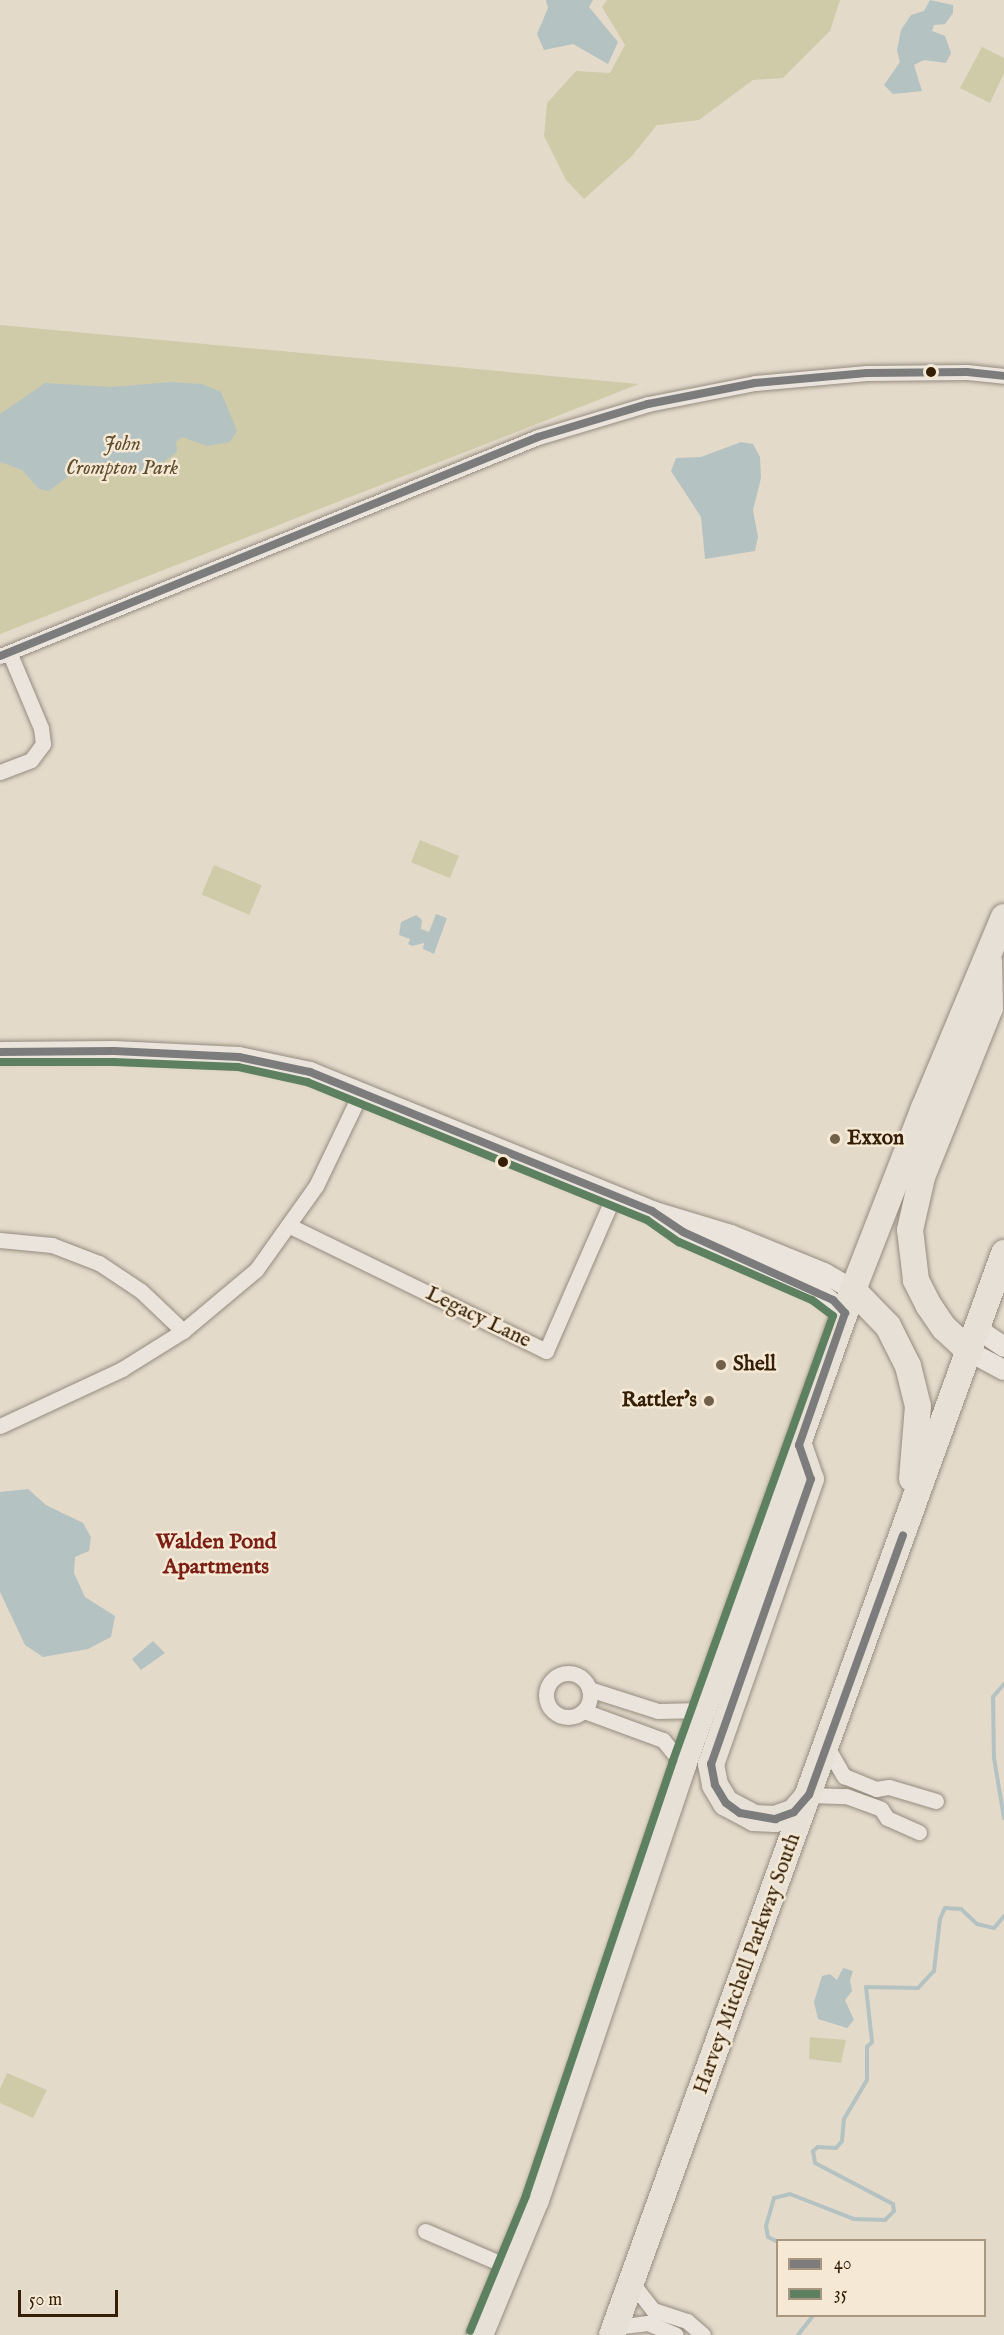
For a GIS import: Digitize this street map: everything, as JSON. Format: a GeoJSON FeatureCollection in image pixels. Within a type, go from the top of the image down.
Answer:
{"type":"FeatureCollection","features":[{"type":"Feature","properties":{"kind":"highway"},"geometry":{"type":"LineString","coordinates":[[480,2335],[511,2268],[683,1765],[849,1301],[988,951],[1004,917]]}},
{"type":"Feature","properties":{"kind":"highway"},"geometry":{"type":"LineString","coordinates":[[970,1352],[944,1328],[924,1297],[911,1255],[910,1230],[922,1177],[990,1008],[988,951]]}},
{"type":"Feature","properties":{"kind":"highway"},"geometry":{"type":"LineString","coordinates":[[1000,1265],[1004,1314]]}},
{"type":"Feature","properties":{"kind":"highway","name":"Harvey Mitchell Parkway South"},"geometry":{"type":"LineString","coordinates":[[614,2331],[1000,1265]]}},
{"type":"Feature","properties":{"kind":"highway"},"geometry":{"type":"LineString","coordinates":[[849,1301],[882,1318],[901,1347],[918,1406],[916,1451],[903,1536]]}},
{"type":"Feature","properties":{"kind":"highway"},"geometry":{"type":"LineString","coordinates":[[799,1445],[811,1479],[711,1764],[715,1785],[726,1803],[754,1818],[776,1819],[794,1812],[809,1795]]}},
{"type":"Feature","properties":{"kind":"street"},"geometry":{"type":"LineString","coordinates":[[0,772],[31,760],[43,744],[41,728],[4,654],[538,437],[648,404],[756,383],[867,374],[967,372],[1004,376]]}},
{"type":"Feature","properties":{"kind":"street"},"geometry":{"type":"LineString","coordinates":[[0,1052],[122,1051],[239,1057],[310,1072],[362,1090],[652,1211],[731,1234],[824,1273],[849,1301]]}},
{"type":"Feature","properties":{"kind":"street"},"geometry":{"type":"LineString","coordinates":[[0,1426],[122,1369],[183,1331],[256,1270],[290,1226],[336,1149],[362,1090]]}},
{"type":"Feature","properties":{"kind":"street","name":"Legacy Lane"},"geometry":{"type":"LineString","coordinates":[[290,1226],[546,1351],[614,1196]]}},
{"type":"Feature","properties":{"kind":"street"},"geometry":{"type":"LineString","coordinates":[[0,1240],[52,1245],[99,1263],[141,1291],[183,1331]]}},
{"type":"Feature","properties":{"kind":"street"},"geometry":{"type":"LineString","coordinates":[[979,1325],[985,1334],[1004,1347]]}},
{"type":"Feature","properties":{"kind":"street"},"geometry":{"type":"LineString","coordinates":[[970,1352],[1004,1370]]}},
{"type":"Feature","properties":{"kind":"street"},"geometry":{"type":"LineString","coordinates":[[590,1689],[590,1701],[584,1711],[562,1717],[546,1701],[546,1689],[552,1679],[562,1673],[578,1676],[590,1689],[658,1711],[703,1710]]}},
{"type":"Feature","properties":{"kind":"street"},"geometry":{"type":"LineString","coordinates":[[584,1711],[600,1720],[663,1740],[683,1765]]}},
{"type":"Feature","properties":{"kind":"street"},"geometry":{"type":"LineString","coordinates":[[827,1747],[844,1776],[876,1789],[889,1786],[936,1801]]}},
{"type":"Feature","properties":{"kind":"street"},"geometry":{"type":"LineString","coordinates":[[809,1795],[846,1796],[881,1809],[887,1818],[919,1832]]}},
{"type":"Feature","properties":{"kind":"street"},"geometry":{"type":"LineString","coordinates":[[425,2231],[511,2268]]}},
{"type":"Feature","properties":{"kind":"street"},"geometry":{"type":"LineString","coordinates":[[632,2283],[653,2310],[687,2321],[703,2335]]}},
{"type":"Feature","properties":{"kind":"street"},"geometry":{"type":"LineString","coordinates":[[614,2331],[648,2324],[676,2335]]}},
{"type":"Feature","properties":{"kind":"green space"},"geometry":{"type":"Polygon","coordinates":[[[607,0],[840,0],[830,31],[783,78],[753,80],[699,120],[657,125],[632,156],[584,199],[566,180],[544,136],[547,103],[576,71],[610,73],[625,45],[602,7],[607,0]]]}},
{"type":"Feature","properties":{"kind":"green space"},"geometry":{"type":"Polygon","coordinates":[[[982,47],[1004,58],[1004,73],[990,103],[960,88],[982,47]]]}},
{"type":"Feature","properties":{"kind":"green space","name":"John Crompton Park"},"geometry":{"type":"Polygon","coordinates":[[[0,325],[639,384],[0,634],[0,325]]]}},
{"type":"Feature","properties":{"kind":"green space"},"geometry":{"type":"Polygon","coordinates":[[[420,840],[459,856],[450,878],[411,862],[420,840]]]}},
{"type":"Feature","properties":{"kind":"green space"},"geometry":{"type":"Polygon","coordinates":[[[214,865],[262,885],[249,915],[201,894],[214,865]]]}},
{"type":"Feature","properties":{"kind":"green space"},"geometry":{"type":"Polygon","coordinates":[[[810,2037],[846,2040],[841,2063],[809,2059],[810,2037]]]}},
{"type":"Feature","properties":{"kind":"green space"},"geometry":{"type":"Polygon","coordinates":[[[7,2073],[47,2090],[33,2118],[0,2103],[0,2089],[7,2073]]]}},
{"type":"Feature","properties":{"kind":"shaded area"},"geometry":{"type":"Polygon","coordinates":[[[546,0],[593,0],[589,7],[618,42],[608,64],[573,44],[544,50],[537,34],[548,8],[546,0]]]}},
{"type":"Feature","properties":{"kind":"shaded area"},"geometry":{"type":"Polygon","coordinates":[[[930,0],[953,5],[953,13],[945,24],[934,25],[932,31],[945,36],[951,53],[946,63],[924,60],[914,65],[922,91],[893,94],[884,85],[900,62],[897,50],[901,30],[911,15],[924,11],[930,0]]]}},
{"type":"Feature","properties":{"kind":"shaded area"},"geometry":{"type":"Polygon","coordinates":[[[172,382],[202,384],[221,392],[237,431],[230,442],[207,446],[182,437],[176,442],[177,452],[154,469],[135,474],[74,472],[49,491],[39,489],[22,470],[0,462],[0,414],[45,383],[111,387],[172,382]]]}},
{"type":"Feature","properties":{"kind":"shaded area"},"geometry":{"type":"Polygon","coordinates":[[[741,442],[753,444],[760,457],[761,478],[753,510],[758,537],[755,551],[705,559],[701,517],[671,471],[676,458],[701,457],[741,442]]]}},
{"type":"Feature","properties":{"kind":"shaded area"},"geometry":{"type":"Polygon","coordinates":[[[436,914],[447,918],[434,954],[423,949],[424,943],[412,946],[408,944],[410,939],[399,935],[401,922],[416,915],[422,920],[421,929],[429,932],[436,914]]]}},
{"type":"Feature","properties":{"kind":"shaded area"},"geometry":{"type":"Polygon","coordinates":[[[28,1489],[46,1505],[83,1523],[91,1537],[89,1551],[75,1557],[74,1573],[85,1597],[115,1616],[111,1637],[88,1649],[43,1657],[25,1645],[0,1592],[0,1492],[28,1489]]]}},
{"type":"Feature","properties":{"kind":"shaded area"},"geometry":{"type":"Polygon","coordinates":[[[153,1641],[165,1653],[141,1670],[132,1659],[153,1641]]]}},
{"type":"Feature","properties":{"kind":"shaded area"},"geometry":{"type":"Polygon","coordinates":[[[843,1968],[853,1971],[850,1980],[852,1991],[845,2000],[854,2020],[847,2028],[818,2019],[814,2002],[822,1976],[830,1974],[837,1980],[843,1968]]]}},
{"type":"Feature","properties":{"kind":"waterway"},"geometry":{"type":"LineString","coordinates":[[1004,1684],[993,1697],[994,1758],[1004,1818]]}},
{"type":"Feature","properties":{"kind":"waterway"},"geometry":{"type":"LineString","coordinates":[[776,2241],[768,2237],[766,2226],[774,2198],[790,2194],[854,2219],[885,2220],[894,2211],[893,2204],[815,2163],[813,2151],[818,2147],[836,2148],[842,2141],[844,2119],[867,2080],[867,2047],[872,2042],[866,1987],[918,1988],[934,1971],[940,1919],[945,1908],[961,1909],[977,1924],[994,1928],[1004,1916]]}},
{"type":"Feature","properties":{"kind":"waterway"},"geometry":{"type":"LineString","coordinates":[[798,2335],[812,2317]]}},
{"type":"Feature","properties":{"kind":"transit line","name":"40"},"geometry":{"type":"LineString","coordinates":[[0,656],[538,437],[648,404],[755,383],[867,373],[967,372],[1004,376]]}},
{"type":"Feature","properties":{"kind":"transit line","name":"40"},"geometry":{"type":"LineString","coordinates":[[0,1052],[114,1051],[239,1057],[310,1072],[652,1211],[683,1232],[833,1300],[845,1313],[799,1445],[811,1479],[711,1764],[715,1785],[726,1803],[740,1813],[775,1819],[794,1812],[809,1795],[903,1536]]}},
{"type":"Feature","properties":{"kind":"transit line","name":"35"},"geometry":{"type":"LineString","coordinates":[[0,1062],[114,1062],[238,1067],[307,1082],[647,1220],[679,1242],[812,1300],[833,1316],[673,1761],[526,2196],[470,2331]]}},
{"type":"Feature","properties":{"kind":"place","name":"Exxon"},"geometry":{"type":"Point","coordinates":[835,1139]}},
{"type":"Feature","properties":{"kind":"place","name":"Shell"},"geometry":{"type":"Point","coordinates":[721,1365]}},
{"type":"Feature","properties":{"kind":"place","name":"Rattler's"},"geometry":{"type":"Point","coordinates":[709,1401]}},
{"type":"Feature","properties":{"kind":"district","name":"Walden Pond Apartments"},"geometry":{"type":"Point","coordinates":[216,1554]}}]}
